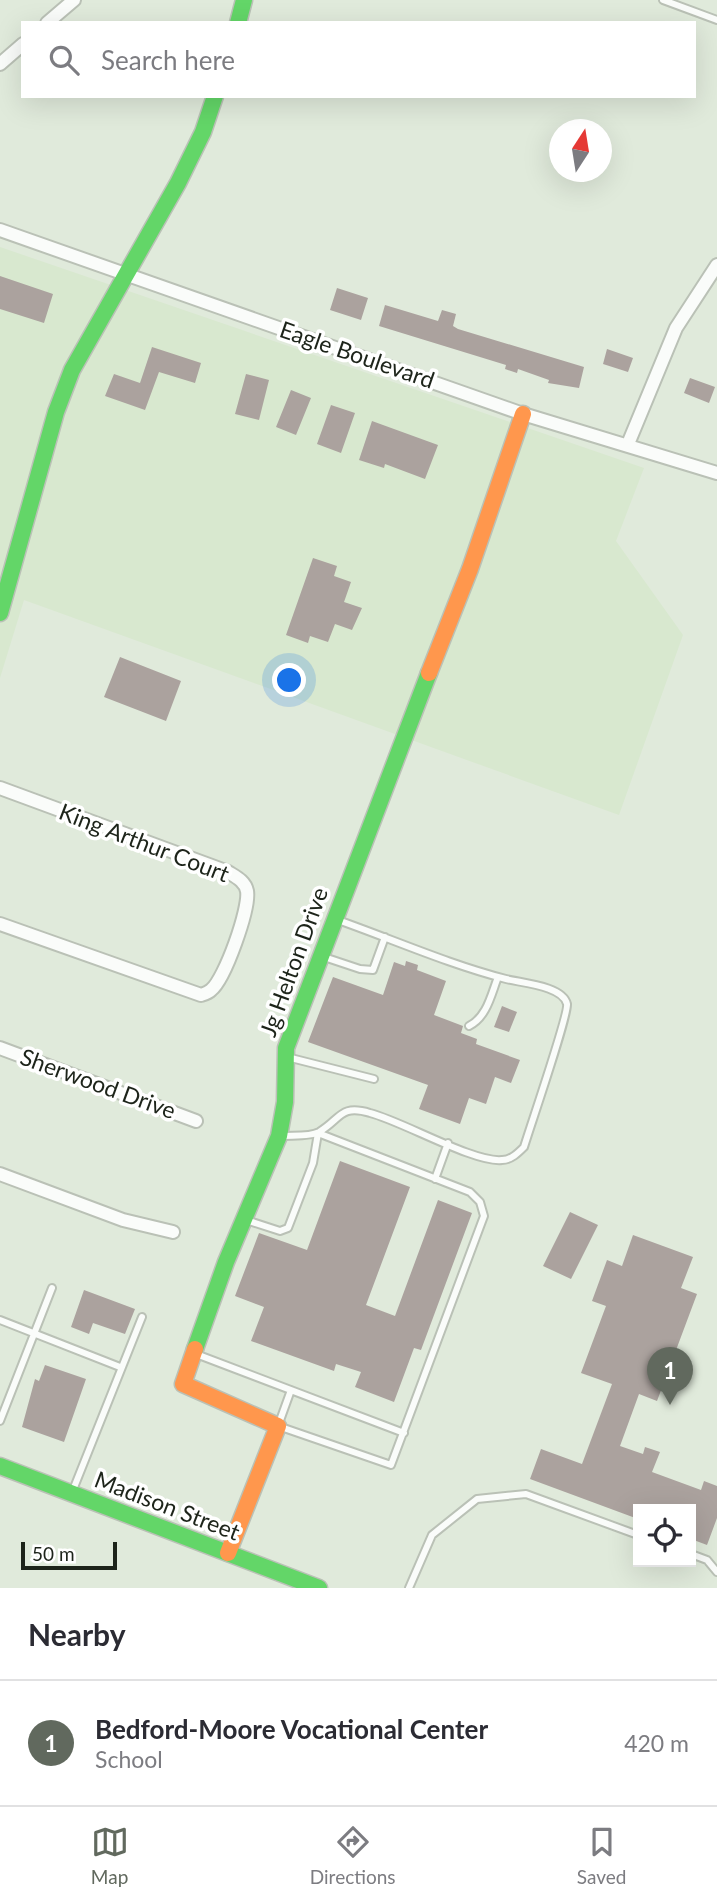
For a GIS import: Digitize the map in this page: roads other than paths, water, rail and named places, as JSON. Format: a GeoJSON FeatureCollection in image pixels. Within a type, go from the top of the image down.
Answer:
{"type":"FeatureCollection","features":[{"type":"Feature","properties":{"kind":"street"},"geometry":{"type":"LineString","coordinates":[[49,21],[74,0]]}},
{"type":"Feature","properties":{"kind":"street"},"geometry":{"type":"LineString","coordinates":[[239,21],[244,0]]}},
{"type":"Feature","properties":{"kind":"street"},"geometry":{"type":"LineString","coordinates":[[0,64],[21,46]]}},
{"type":"Feature","properties":{"kind":"street"},"geometry":{"type":"LineString","coordinates":[[0,612],[5,572],[55,412],[72,370],[178,183],[203,131],[214,98]]}},
{"type":"Feature","properties":{"kind":"street","name":"Eagle Boulevard"},"geometry":{"type":"LineString","coordinates":[[0,230],[523,414],[628,443],[717,473]]}},
{"type":"Feature","properties":{"kind":"street"},"geometry":{"type":"LineString","coordinates":[[628,443],[676,328],[717,265]]}},
{"type":"Feature","properties":{"kind":"street","name":"Jg Helton Drive"},"geometry":{"type":"LineString","coordinates":[[278,1426],[183,1384],[244,1219],[279,1136],[285,1102],[285,1056],[350,874],[470,569],[523,414]]}},
{"type":"Feature","properties":{"kind":"street","name":"King Arthur Court"},"geometry":{"type":"LineString","coordinates":[[0,788],[228,872],[242,881],[247,890],[247,902],[226,966],[212,990],[201,995],[0,924]]}},
{"type":"Feature","properties":{"kind":"street","name":"Sherwood Drive"},"geometry":{"type":"LineString","coordinates":[[0,1048],[196,1121]]}},
{"type":"Feature","properties":{"kind":"street"},"geometry":{"type":"LineString","coordinates":[[0,1174],[123,1220],[173,1232]]}},
{"type":"Feature","properties":{"kind":"street"},"geometry":{"type":"LineString","coordinates":[[228,1553],[278,1426]]}},
{"type":"Feature","properties":{"kind":"street","name":"Madison Street"},"geometry":{"type":"LineString","coordinates":[[0,1466],[228,1553],[293,1584],[318,1588]]}},
{"type":"Feature","properties":{"kind":"lane"},"geometry":{"type":"LineString","coordinates":[[663,0],[717,20]]}},
{"type":"Feature","properties":{"kind":"lane"},"geometry":{"type":"LineString","coordinates":[[244,1219],[280,1231],[288,1228],[313,1163],[318,1133],[335,1116],[352,1109],[372,1113],[448,1143],[502,1160],[517,1155],[524,1147],[550,1061],[568,1015],[567,1002],[559,993],[498,977],[335,919]]}},
{"type":"Feature","properties":{"kind":"lane"},"geometry":{"type":"LineString","coordinates":[[322,956],[360,969],[373,970],[385,937]]}},
{"type":"Feature","properties":{"kind":"lane"},"geometry":{"type":"LineString","coordinates":[[469,1026],[478,1022],[485,1012],[498,977]]}},
{"type":"Feature","properties":{"kind":"lane"},"geometry":{"type":"LineString","coordinates":[[285,1056],[374,1079]]}},
{"type":"Feature","properties":{"kind":"lane"},"geometry":{"type":"LineString","coordinates":[[279,1136],[318,1133],[470,1192],[480,1202],[484,1216],[391,1465],[278,1426],[291,1390]]}},
{"type":"Feature","properties":{"kind":"lane"},"geometry":{"type":"LineString","coordinates":[[435,1179],[448,1143]]}},
{"type":"Feature","properties":{"kind":"lane"},"geometry":{"type":"LineString","coordinates":[[0,1421],[52,1288]]}},
{"type":"Feature","properties":{"kind":"lane"},"geometry":{"type":"LineString","coordinates":[[72,1494],[142,1317]]}},
{"type":"Feature","properties":{"kind":"lane"},"geometry":{"type":"LineString","coordinates":[[0,1320],[120,1367]]}},
{"type":"Feature","properties":{"kind":"lane"},"geometry":{"type":"LineString","coordinates":[[194,1353],[404,1433]]}},
{"type":"Feature","properties":{"kind":"lane"},"geometry":{"type":"LineString","coordinates":[[409,1588],[432,1535],[477,1499],[526,1494],[633,1533]]}},
{"type":"Feature","properties":{"kind":"lane"},"geometry":{"type":"LineString","coordinates":[[696,1556],[708,1560],[717,1572]]}},
{"type":"Feature","properties":{"kind":"place","name":"Bedford-Moore Vocational Center"},"geometry":{"type":"Point","coordinates":[670,1405]}}]}
